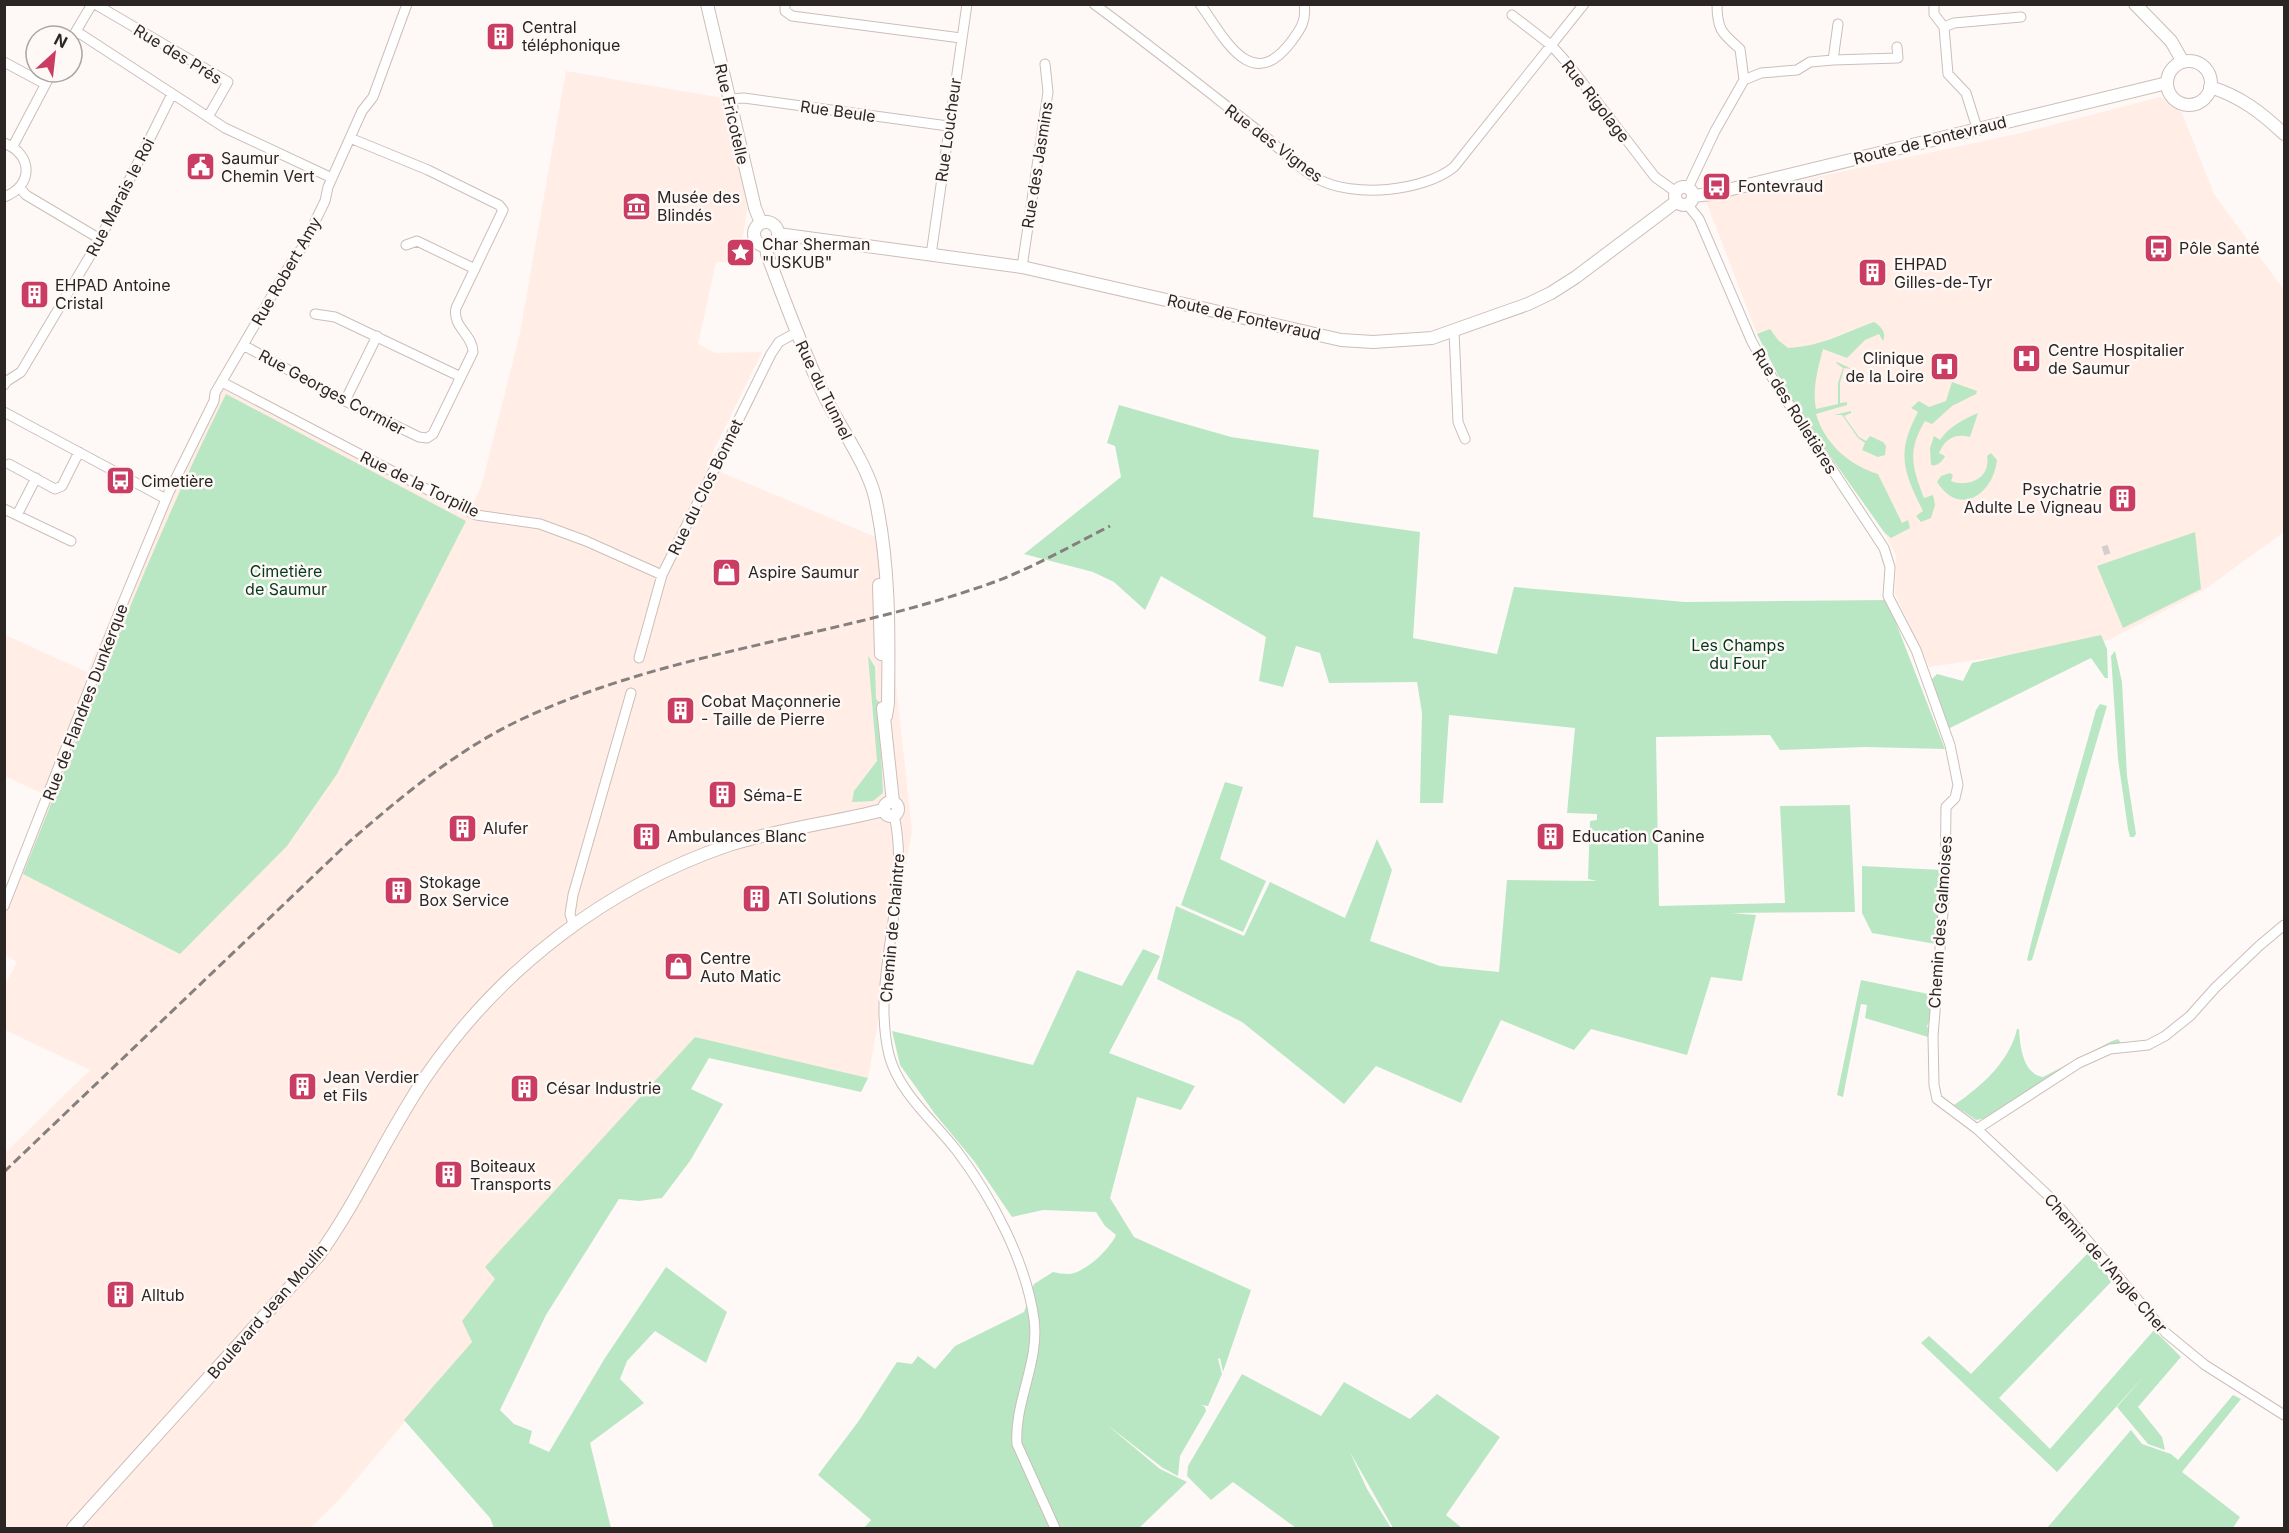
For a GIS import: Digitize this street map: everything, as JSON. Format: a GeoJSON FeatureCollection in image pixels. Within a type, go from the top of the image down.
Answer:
{"type":"FeatureCollection","features":[{"type":"Feature","properties":{"kind":"street"},"geometry":{"type":"LineString","coordinates":[[81,24],[94,4]]}},
{"type":"Feature","properties":{"kind":"street","name":"Rue des Prés"},"geometry":{"type":"LineString","coordinates":[[94,4],[228,82],[208,117]]}},
{"type":"Feature","properties":{"kind":"street","name":"Rue Robert Amy"},"geometry":{"type":"LineString","coordinates":[[166,499],[222,382],[302,248],[325,201],[332,178],[362,111],[373,97],[407,4]]}},
{"type":"Feature","properties":{"kind":"street","name":"Rue Fricotelle"},"geometry":{"type":"LineString","coordinates":[[706,4],[755,208],[761,223]]}},
{"type":"Feature","properties":{"kind":"street"},"geometry":{"type":"LineString","coordinates":[[785,4],[785,12],[792,16],[961,38]]}},
{"type":"Feature","properties":{"kind":"street","name":"Rue Loucheur"},"geometry":{"type":"LineString","coordinates":[[931,255],[967,4]]}},
{"type":"Feature","properties":{"kind":"street","name":"Rue des Vignes"},"geometry":{"type":"LineString","coordinates":[[1094,4],[1270,140],[1303,169],[1331,185],[1357,190],[1425,183],[1445,174],[1463,157],[1584,4]]}},
{"type":"Feature","properties":{"kind":"street"},"geometry":{"type":"LineString","coordinates":[[1200,4],[1239,57],[1250,64],[1265,64],[1281,55],[1302,28],[1306,15],[1304,4]]}},
{"type":"Feature","properties":{"kind":"street"},"geometry":{"type":"LineString","coordinates":[[1684,196],[1746,73],[1740,49],[1722,33],[1717,23],[1718,4]]}},
{"type":"Feature","properties":{"kind":"street"},"geometry":{"type":"LineString","coordinates":[[1934,4],[1934,14],[1944,27],[1948,74],[1966,93],[1977,128]]}},
{"type":"Feature","properties":{"kind":"street"},"geometry":{"type":"LineString","coordinates":[[2135,4],[2171,41],[2183,62]]}},
{"type":"Feature","properties":{"kind":"street","name":"Rue Rigolage"},"geometry":{"type":"LineString","coordinates":[[1512,15],[1552,46],[1569,65],[1655,177],[1684,196]]}},
{"type":"Feature","properties":{"kind":"street"},"geometry":{"type":"LineString","coordinates":[[1944,27],[1954,23],[2021,17]]}},
{"type":"Feature","properties":{"kind":"street"},"geometry":{"type":"LineString","coordinates":[[1833,60],[1838,24]]}},
{"type":"Feature","properties":{"kind":"street"},"geometry":{"type":"LineString","coordinates":[[84,41],[225,128],[332,178]]}},
{"type":"Feature","properties":{"kind":"street"},"geometry":{"type":"LineString","coordinates":[[1746,73],[1797,70],[1810,62],[1898,58],[1897,47]]}},
{"type":"Feature","properties":{"kind":"street"},"geometry":{"type":"LineString","coordinates":[[4,62],[24,73]]}},
{"type":"Feature","properties":{"kind":"street"},"geometry":{"type":"LineString","coordinates":[[2183,62],[2200,64],[2210,78],[2210,87],[2202,101],[2187,105],[2175,101],[2170,96],[2167,83],[2171,70],[2183,62]]}},
{"type":"Feature","properties":{"kind":"street","name":"Rue des Jasmins"},"geometry":{"type":"LineString","coordinates":[[1022,267],[1048,92],[1045,64]]}},
{"type":"Feature","properties":{"kind":"street","name":"Route de Fontevraud"},"geometry":{"type":"LineString","coordinates":[[777,234],[1022,267],[1341,340],[1373,342],[1421,340],[1454,331],[1551,293],[1576,278],[1684,196],[1711,194],[2167,83]]}},
{"type":"Feature","properties":{"kind":"street"},"geometry":{"type":"LineString","coordinates":[[4,197],[20,188],[27,170],[20,152],[9,144],[45,84]]}},
{"type":"Feature","properties":{"kind":"street"},"geometry":{"type":"LineString","coordinates":[[2210,87],[2228,92],[2247,103],[2284,134]]}},
{"type":"Feature","properties":{"kind":"street","name":"Rue Marais le Roi"},"geometry":{"type":"LineString","coordinates":[[4,385],[21,372],[100,239],[172,94]]}},
{"type":"Feature","properties":{"kind":"street","name":"Rue Beule"},"geometry":{"type":"LineString","coordinates":[[728,99],[744,98],[948,126]]}},
{"type":"Feature","properties":{"kind":"street","name":"Rue Georges Cormier"},"geometry":{"type":"LineString","coordinates":[[243,345],[345,401],[418,437],[427,438],[433,434],[473,352],[473,347],[454,314],[503,210],[499,205],[428,170],[350,138]]}},
{"type":"Feature","properties":{"kind":"street"},"geometry":{"type":"LineString","coordinates":[[20,188],[26,195],[100,239]]}},
{"type":"Feature","properties":{"kind":"street","name":"Rue des Rolletières"},"geometry":{"type":"LineString","coordinates":[[1684,196],[1699,219],[1752,342],[1777,386],[1884,548]]}},
{"type":"Feature","properties":{"kind":"street"},"geometry":{"type":"LineString","coordinates":[[761,223],[772,224],[777,234],[774,243],[766,246],[758,242],[754,236],[755,228],[761,223]]}},
{"type":"Feature","properties":{"kind":"street"},"geometry":{"type":"LineString","coordinates":[[406,245],[417,241],[475,269]]}},
{"type":"Feature","properties":{"kind":"street","name":"Rue du Tunnel"},"geometry":{"type":"LineString","coordinates":[[766,246],[767,255],[797,332],[824,394],[870,481],[875,496],[885,559],[888,614],[886,716],[890,809]]}},
{"type":"Feature","properties":{"kind":"street"},"geometry":{"type":"LineString","coordinates":[[315,314],[335,317],[462,377]]}},
{"type":"Feature","properties":{"kind":"street"},"geometry":{"type":"LineString","coordinates":[[1454,331],[1458,422],[1465,439]]}},
{"type":"Feature","properties":{"kind":"street","name":"Rue du Clos Bonnet"},"geometry":{"type":"LineString","coordinates":[[639,658],[662,575],[771,354],[779,342],[797,332]]}},
{"type":"Feature","properties":{"kind":"street"},"geometry":{"type":"LineString","coordinates":[[345,401],[376,336]]}},
{"type":"Feature","properties":{"kind":"street","name":"Rue de la Torpille"},"geometry":{"type":"LineString","coordinates":[[222,382],[476,515],[540,524],[586,541],[662,575]]}},
{"type":"Feature","properties":{"kind":"street"},"geometry":{"type":"LineString","coordinates":[[5,414],[166,499]]}},
{"type":"Feature","properties":{"kind":"street"},"geometry":{"type":"LineString","coordinates":[[9,464],[55,489],[62,486],[79,452]]}},
{"type":"Feature","properties":{"kind":"street"},"geometry":{"type":"LineString","coordinates":[[17,516],[36,478]]}},
{"type":"Feature","properties":{"kind":"street","name":"Rue de Flandres Dunkerque"},"geometry":{"type":"LineString","coordinates":[[4,906],[166,499]]}},
{"type":"Feature","properties":{"kind":"street"},"geometry":{"type":"LineString","coordinates":[[4,509],[71,541]]}},
{"type":"Feature","properties":{"kind":"street","name":"Chemin des Galmoises"},"geometry":{"type":"LineString","coordinates":[[1884,548],[1890,567],[1888,596],[1916,651],[1950,745],[1958,785],[1955,798],[1946,807],[1945,887],[1933,1036],[1934,1085],[1937,1099]]}},
{"type":"Feature","properties":{"kind":"street"},"geometry":{"type":"LineString","coordinates":[[573,924],[570,914],[573,895],[631,693]]}},
{"type":"Feature","properties":{"kind":"street","name":"Boulevard Jean Moulin"},"geometry":{"type":"LineString","coordinates":[[73,1528],[319,1255],[350,1208],[426,1076],[478,1009],[525,964],[573,924],[657,875],[729,845],[800,827],[890,809]]}},
{"type":"Feature","properties":{"kind":"street","name":"Chemin de Chaintre"},"geometry":{"type":"LineString","coordinates":[[890,809],[898,832],[899,862],[886,974],[885,1008],[889,1054],[902,1084],[982,1186],[1002,1222],[1017,1260],[1031,1303],[1035,1335],[1030,1374],[1016,1431],[1017,1444],[1055,1528]]}},
{"type":"Feature","properties":{"kind":"street"},"geometry":{"type":"LineString","coordinates":[[1977,1130],[2079,1063],[2110,1049],[2148,1045],[2165,1036],[2190,1016],[2215,988],[2284,925]]}},
{"type":"Feature","properties":{"kind":"street","name":"Chemin de l'Angle Cher"},"geometry":{"type":"LineString","coordinates":[[1937,1099],[1977,1130],[2055,1202],[2166,1333],[2205,1365],[2284,1415]]}},
{"type":"Feature","properties":{"kind":"shaded area"},"geometry":{"type":"Polygon","coordinates":[[[566,71],[728,99],[747,209],[739,263],[716,262],[698,344],[715,353],[762,352],[706,466],[890,543],[892,648],[912,831],[868,1078],[695,1037],[485,1267],[495,1279],[462,1321],[472,1342],[338,1501],[310,1528],[5,1528],[5,1153],[90,1070],[5,1030],[4,987],[17,962],[5,955],[5,914],[52,798],[5,776],[5,635],[87,672],[164,495],[220,376],[472,506],[482,484],[520,333],[566,71]]]}},
{"type":"Feature","properties":{"kind":"shaded area","name":"Centre Hospitalier de Saumur"},"geometry":{"type":"Polygon","coordinates":[[[2160,97],[2182,113],[2214,194],[2284,290],[2284,532],[2204,590],[2109,640],[1929,667],[1895,594],[1896,555],[1884,532],[1811,429],[1783,385],[1757,334],[1706,201],[2025,132],[2160,97]]]}},
{"type":"Feature","properties":{"kind":"green space"},"geometry":{"type":"Polygon","coordinates":[[[1874,322],[1883,330],[1883,341],[1879,334],[1865,340],[1847,358],[1823,349],[1816,379],[1816,409],[1838,404],[1838,383],[1843,368],[1836,363],[1852,369],[1844,368],[1840,383],[1840,403],[1847,402],[1847,405],[1816,414],[1825,435],[1832,444],[1857,465],[1878,474],[1902,523],[1908,520],[1910,528],[1891,538],[1884,532],[1811,429],[1783,385],[1757,334],[1770,329],[1788,348],[1800,347],[1822,342],[1874,322]]]}},
{"type":"Feature","properties":{"kind":"green space"},"geometry":{"type":"Polygon","coordinates":[[[1952,382],[1977,391],[1976,394],[1952,406],[1932,424],[1925,421],[1919,432],[1914,450],[1914,468],[1924,498],[1933,495],[1935,505],[1931,518],[1921,522],[1916,516],[1923,511],[1911,484],[1905,462],[1907,439],[1918,412],[1911,408],[1919,401],[1929,407],[1946,401],[1952,382]]]}},
{"type":"Feature","properties":{"kind":"green space","name":"Cimetière de Saumur"},"geometry":{"type":"Polygon","coordinates":[[[226,394],[466,521],[337,774],[287,846],[180,954],[23,874],[145,572],[226,394]]]}},
{"type":"Feature","properties":{"kind":"green space","name":"Les Champs du Four"},"geometry":{"type":"Polygon","coordinates":[[[1119,405],[1231,437],[1319,450],[1313,517],[1420,532],[1413,638],[1497,654],[1514,587],[1685,602],[1887,600],[1945,749],[1865,747],[1780,750],[1770,735],[1656,737],[1659,906],[1785,903],[1780,806],[1850,805],[1855,912],[1731,913],[1756,915],[1742,981],[1711,977],[1687,1055],[1591,1029],[1574,1050],[1501,1020],[1461,1103],[1376,1066],[1344,1104],[1242,1022],[1157,979],[1176,906],[1244,936],[1270,882],[1345,918],[1377,839],[1392,870],[1370,941],[1440,966],[1499,972],[1507,880],[1597,881],[1588,879],[1590,821],[1597,820],[1597,814],[1567,813],[1575,728],[1449,715],[1443,803],[1420,803],[1422,713],[1417,682],[1329,683],[1320,653],[1296,646],[1283,687],[1259,681],[1266,637],[1161,576],[1145,610],[1114,582],[1093,572],[1024,554],[1121,477],[1115,446],[1107,443],[1119,405]]]}},
{"type":"Feature","properties":{"kind":"green space"},"geometry":{"type":"Polygon","coordinates":[[[1851,411],[1844,416],[1859,437],[1866,441],[1870,436],[1883,442],[1886,446],[1885,455],[1878,457],[1862,450],[1865,443],[1858,438],[1842,415],[1834,415],[1851,411]]]}},
{"type":"Feature","properties":{"kind":"green space"},"geometry":{"type":"Polygon","coordinates":[[[1978,413],[1970,437],[1951,438],[1939,453],[1945,456],[1943,460],[1931,465],[1930,448],[1934,436],[1940,440],[1957,424],[1978,413]]]}},
{"type":"Feature","properties":{"kind":"green space"},"geometry":{"type":"Polygon","coordinates":[[[1991,453],[1997,460],[1994,472],[1982,492],[1974,497],[1965,500],[1955,498],[1946,493],[1937,482],[1941,476],[1950,473],[1953,475],[1951,481],[1958,483],[1977,479],[1986,470],[1987,456],[1991,453]]]}},
{"type":"Feature","properties":{"kind":"green space"},"geometry":{"type":"Polygon","coordinates":[[[2195,532],[2201,589],[2123,628],[2097,566],[2195,532]]]}},
{"type":"Feature","properties":{"kind":"green space"},"geometry":{"type":"Polygon","coordinates":[[[2101,635],[2107,649],[2108,678],[2105,678],[2091,658],[1948,729],[1929,682],[1937,674],[1963,681],[1972,663],[2101,635]]]}},
{"type":"Feature","properties":{"kind":"green space"},"geometry":{"type":"Polygon","coordinates":[[[2115,651],[2122,682],[2127,776],[2136,834],[2134,837],[2130,837],[2128,829],[2118,759],[2111,656],[2115,651]]]}},
{"type":"Feature","properties":{"kind":"green space"},"geometry":{"type":"Polygon","coordinates":[[[868,656],[875,667],[876,699],[879,702],[876,707],[879,719],[883,793],[873,801],[852,802],[854,791],[877,761],[868,656]]]}},
{"type":"Feature","properties":{"kind":"green space"},"geometry":{"type":"Polygon","coordinates":[[[2100,704],[2107,706],[2032,960],[2029,961],[2027,960],[2052,866],[2096,710],[2100,704]]]}},
{"type":"Feature","properties":{"kind":"green space"},"geometry":{"type":"Polygon","coordinates":[[[1225,782],[1243,787],[1220,859],[1266,881],[1243,932],[1181,905],[1225,782]]]}},
{"type":"Feature","properties":{"kind":"green space"},"geometry":{"type":"Polygon","coordinates":[[[1862,866],[1942,870],[1936,944],[1872,933],[1862,913],[1862,866]]]}},
{"type":"Feature","properties":{"kind":"green space"},"geometry":{"type":"Polygon","coordinates":[[[1143,949],[1160,956],[1109,1053],[1195,1086],[1181,1110],[1137,1097],[1110,1198],[1134,1237],[1251,1290],[1223,1372],[1220,1358],[1218,1359],[1222,1374],[1208,1406],[1201,1405],[1206,1411],[1180,1456],[1178,1476],[1163,1468],[1106,1424],[1160,1469],[1187,1482],[1139,1528],[864,1528],[871,1520],[818,1475],[858,1422],[897,1362],[912,1364],[918,1356],[935,1369],[955,1346],[1024,1312],[1034,1284],[1053,1272],[1068,1274],[1081,1270],[1102,1253],[1116,1235],[1105,1226],[1096,1212],[1043,1210],[1012,1217],[974,1161],[935,1114],[900,1065],[892,1031],[1033,1065],[1077,970],[1122,986],[1143,949]]]}},
{"type":"Feature","properties":{"kind":"green space"},"geometry":{"type":"Polygon","coordinates":[[[1861,980],[1933,995],[1931,1018],[1927,1026],[1929,1031],[1928,1037],[1865,1018],[1867,1005],[1861,1004],[1843,1097],[1837,1095],[1861,980]]]}},
{"type":"Feature","properties":{"kind":"green space"},"geometry":{"type":"Polygon","coordinates":[[[2017,1029],[2019,1029],[2022,1051],[2027,1065],[2036,1075],[2043,1077],[2112,1041],[2118,1039],[2123,1046],[2110,1047],[1987,1118],[1976,1120],[1954,1105],[1993,1072],[2008,1052],[2017,1029]]]}},
{"type":"Feature","properties":{"kind":"green space"},"geometry":{"type":"Polygon","coordinates":[[[695,1037],[868,1078],[861,1092],[709,1058],[691,1089],[723,1104],[690,1161],[662,1198],[639,1201],[619,1199],[546,1315],[500,1410],[514,1424],[532,1431],[529,1443],[549,1452],[605,1358],[666,1267],[727,1312],[706,1363],[655,1331],[627,1361],[620,1379],[644,1403],[590,1443],[611,1528],[494,1528],[490,1518],[404,1420],[472,1342],[462,1321],[495,1279],[485,1267],[695,1037]]]}},
{"type":"Feature","properties":{"kind":"green space"},"geometry":{"type":"Polygon","coordinates":[[[2088,1253],[2112,1281],[1999,1398],[2050,1449],[2154,1330],[2181,1357],[2138,1407],[2162,1437],[2165,1450],[2148,1444],[2117,1407],[2146,1374],[2057,1472],[1921,1343],[1929,1336],[1971,1374],[2088,1253]]]}},
{"type":"Feature","properties":{"kind":"green space"},"geometry":{"type":"Polygon","coordinates":[[[1242,1374],[1321,1416],[1344,1382],[1410,1419],[1437,1394],[1500,1437],[1446,1515],[1462,1528],[1393,1528],[1350,1452],[1367,1489],[1391,1528],[1296,1528],[1233,1482],[1211,1500],[1187,1476],[1188,1466],[1242,1374]]]}},
{"type":"Feature","properties":{"kind":"green space"},"geometry":{"type":"Polygon","coordinates":[[[2233,1395],[2241,1399],[2182,1472],[2240,1517],[2233,1528],[2047,1528],[2131,1430],[2142,1444],[2171,1454],[2178,1460],[2233,1395]]]}},
{"type":"Feature","properties":{"kind":"tunnel"},"geometry":{"type":"LineString","coordinates":[[2103,551],[2109,549]]}},
{"type":"Feature","properties":{"kind":"railway"},"geometry":{"type":"LineString","coordinates":[[4,1172],[349,842],[431,774],[475,744],[522,719],[577,696],[632,677],[861,621],[992,583],[1110,526]]}},
{"type":"Feature","properties":{"kind":"place","name":"Central téléphonique"},"geometry":{"type":"Point","coordinates":[501,36]}},
{"type":"Feature","properties":{"kind":"place","name":"Saumur Chemin Vert"},"geometry":{"type":"Point","coordinates":[200,167]}},
{"type":"Feature","properties":{"kind":"place","name":"Fontevraud"},"geometry":{"type":"Point","coordinates":[1717,186]}},
{"type":"Feature","properties":{"kind":"place","name":"Musée des Blindés"},"geometry":{"type":"Point","coordinates":[636,206]}},
{"type":"Feature","properties":{"kind":"place","name":"Pôle Santé"},"geometry":{"type":"Point","coordinates":[2158,248]}},
{"type":"Feature","properties":{"kind":"place","name":"Char Sherman \"USKUB\""},"geometry":{"type":"Point","coordinates":[741,253]}},
{"type":"Feature","properties":{"kind":"place","name":"EHPAD Gilles-de-Tyr"},"geometry":{"type":"Point","coordinates":[1873,273]}},
{"type":"Feature","properties":{"kind":"place","name":"EHPAD Antoine Cristal"},"geometry":{"type":"Point","coordinates":[34,294]}},
{"type":"Feature","properties":{"kind":"place","name":"Centre Hospitalier de Saumur"},"geometry":{"type":"Point","coordinates":[2027,359]}},
{"type":"Feature","properties":{"kind":"place","name":"Clinique de la Loire"},"geometry":{"type":"Point","coordinates":[1945,367]}},
{"type":"Feature","properties":{"kind":"place","name":"Cimetière"},"geometry":{"type":"Point","coordinates":[120,481]}},
{"type":"Feature","properties":{"kind":"place","name":"Psychatrie Adulte Le Vigneau"},"geometry":{"type":"Point","coordinates":[2123,498]}},
{"type":"Feature","properties":{"kind":"place","name":"Aspire Saumur"},"geometry":{"type":"Point","coordinates":[727,572]}},
{"type":"Feature","properties":{"kind":"place","name":"Cobat Maçonnerie - Taille de Pierre"},"geometry":{"type":"Point","coordinates":[680,710]}},
{"type":"Feature","properties":{"kind":"place","name":"Séma-E"},"geometry":{"type":"Point","coordinates":[722,795]}},
{"type":"Feature","properties":{"kind":"place","name":"Alufer"},"geometry":{"type":"Point","coordinates":[462,828]}},
{"type":"Feature","properties":{"kind":"place","name":"Ambulances Blanc"},"geometry":{"type":"Point","coordinates":[646,836]}},
{"type":"Feature","properties":{"kind":"place","name":"Education Canine"},"geometry":{"type":"Point","coordinates":[1551,836]}},
{"type":"Feature","properties":{"kind":"place","name":"Stokage Box Service"},"geometry":{"type":"Point","coordinates":[398,891]}},
{"type":"Feature","properties":{"kind":"place","name":"ATI Solutions"},"geometry":{"type":"Point","coordinates":[757,898]}},
{"type":"Feature","properties":{"kind":"place","name":"Centre Auto Matic"},"geometry":{"type":"Point","coordinates":[679,967]}},
{"type":"Feature","properties":{"kind":"place","name":"Jean Verdier et Fils"},"geometry":{"type":"Point","coordinates":[302,1086]}},
{"type":"Feature","properties":{"kind":"place","name":"César Industrie"},"geometry":{"type":"Point","coordinates":[525,1088]}},
{"type":"Feature","properties":{"kind":"place","name":"Boiteaux Transports"},"geometry":{"type":"Point","coordinates":[449,1175]}},
{"type":"Feature","properties":{"kind":"place","name":"Alltub"},"geometry":{"type":"Point","coordinates":[120,1295]}}]}
